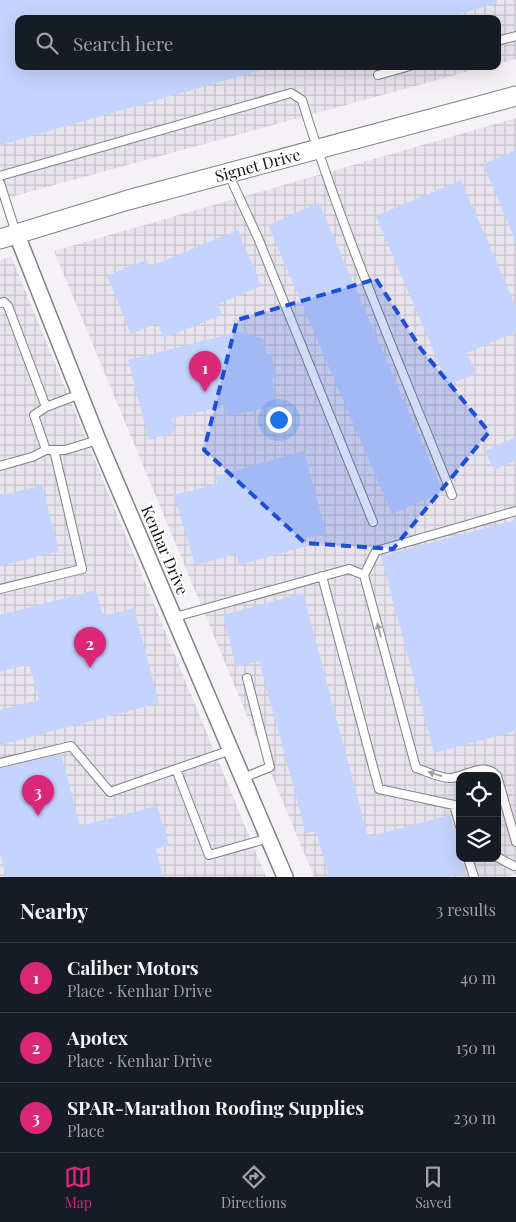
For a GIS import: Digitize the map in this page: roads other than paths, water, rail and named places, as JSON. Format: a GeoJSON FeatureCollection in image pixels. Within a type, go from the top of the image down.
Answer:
{"type":"FeatureCollection","features":[{"type":"Feature","properties":{"kind":"street","name":"Signet Drive"},"geometry":{"type":"LineString","coordinates":[[8,237],[128,200],[516,96]]}},
{"type":"Feature","properties":{"kind":"street","name":"Kenhar Drive"},"geometry":{"type":"LineString","coordinates":[[8,237],[80,394],[285,877]]}},
{"type":"Feature","properties":{"kind":"lane"},"geometry":{"type":"LineString","coordinates":[[501,40],[516,36]]}},
{"type":"Feature","properties":{"kind":"lane"},"geometry":{"type":"LineString","coordinates":[[378,75],[396,70]]}},
{"type":"Feature","properties":{"kind":"lane"},"geometry":{"type":"LineString","coordinates":[[0,176],[291,93],[302,100],[317,149],[350,241],[452,495]]}},
{"type":"Feature","properties":{"kind":"lane"},"geometry":{"type":"LineString","coordinates":[[228,173],[258,238],[373,522]]}},
{"type":"Feature","properties":{"kind":"lane"},"geometry":{"type":"LineString","coordinates":[[0,183],[8,237]]}},
{"type":"Feature","properties":{"kind":"lane"},"geometry":{"type":"LineString","coordinates":[[0,303],[4,302],[8,306],[46,406]]}},
{"type":"Feature","properties":{"kind":"lane"},"geometry":{"type":"LineString","coordinates":[[0,589],[82,568],[50,450],[34,414],[46,406],[80,394]]}},
{"type":"Feature","properties":{"kind":"lane"},"geometry":{"type":"LineString","coordinates":[[0,466],[50,450],[65,450],[98,440]]}},
{"type":"Feature","properties":{"kind":"lane"},"geometry":{"type":"LineString","coordinates":[[456,777],[450,778],[416,768],[364,575],[376,551],[516,511]]}},
{"type":"Feature","properties":{"kind":"lane"},"geometry":{"type":"LineString","coordinates":[[175,617],[348,568],[364,575]]}},
{"type":"Feature","properties":{"kind":"lane"},"geometry":{"type":"LineString","coordinates":[[322,576],[379,789],[454,805],[457,817]]}},
{"type":"Feature","properties":{"kind":"lane"},"geometry":{"type":"LineString","coordinates":[[243,778],[270,767],[247,678]]}},
{"type":"Feature","properties":{"kind":"lane"},"geometry":{"type":"LineString","coordinates":[[0,763],[71,746],[110,792],[231,750]]}},
{"type":"Feature","properties":{"kind":"lane"},"geometry":{"type":"LineString","coordinates":[[475,772],[486,768],[493,772]]}},
{"type":"Feature","properties":{"kind":"lane"},"geometry":{"type":"LineString","coordinates":[[176,769],[209,855],[269,838]]}},
{"type":"Feature","properties":{"kind":"lane"},"geometry":{"type":"LineString","coordinates":[[501,790],[516,842]]}},
{"type":"Feature","properties":{"kind":"lane"},"geometry":{"type":"LineString","coordinates":[[501,859],[516,866]]}},
{"type":"Feature","properties":{"kind":"lane"},"geometry":{"type":"LineString","coordinates":[[469,862],[474,877]]}},
{"type":"Feature","properties":{"kind":"place","name":"Caliber Motors"},"geometry":{"type":"Point","coordinates":[205,392]}},
{"type":"Feature","properties":{"kind":"place","name":"Apotex"},"geometry":{"type":"Point","coordinates":[90,668]}},
{"type":"Feature","properties":{"kind":"place","name":"SPAR-Marathon Roofing Supplies"},"geometry":{"type":"Point","coordinates":[38,816]}}]}
